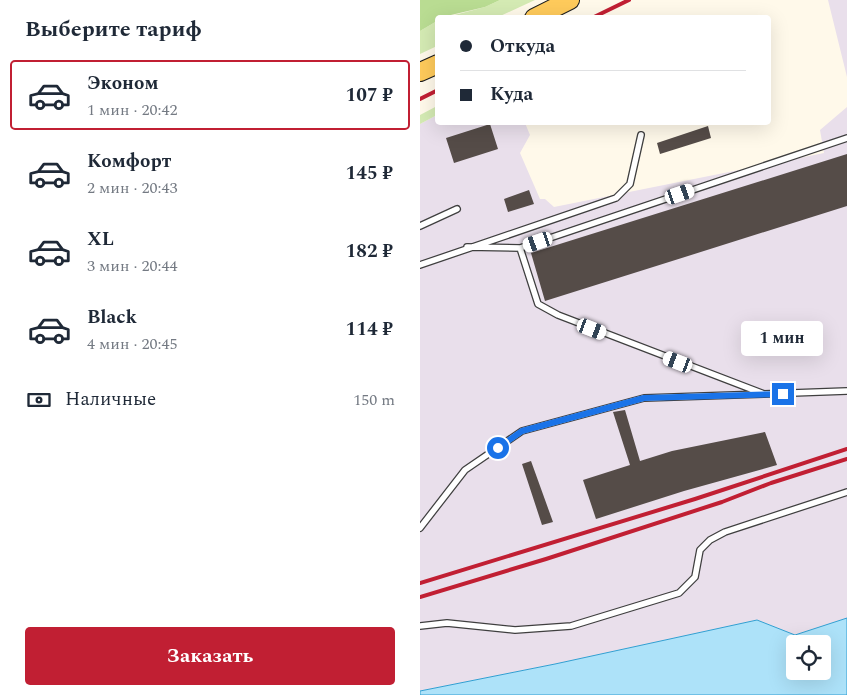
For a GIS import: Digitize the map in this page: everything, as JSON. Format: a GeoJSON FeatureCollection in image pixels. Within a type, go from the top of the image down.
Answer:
{"type":"FeatureCollection","features":[{"type":"Feature","properties":{"kind":"main road"},"geometry":{"type":"LineString","coordinates":[[540,15],[570,0]]}},
{"type":"Feature","properties":{"kind":"main road"},"geometry":{"type":"LineString","coordinates":[[420,72],[435,65]]}},
{"type":"Feature","properties":{"kind":"lane"},"geometry":{"type":"LineString","coordinates":[[420,265],[467,247],[616,198],[630,184],[641,135]]}},
{"type":"Feature","properties":{"kind":"lane"},"geometry":{"type":"LineString","coordinates":[[467,247],[520,248],[847,138]]}},
{"type":"Feature","properties":{"kind":"lane"},"geometry":{"type":"LineString","coordinates":[[420,226],[457,208]]}},
{"type":"Feature","properties":{"kind":"lane"},"geometry":{"type":"LineString","coordinates":[[520,248],[538,304],[545,310],[764,394]]}},
{"type":"Feature","properties":{"kind":"lane"},"geometry":{"type":"LineString","coordinates":[[420,528],[465,470],[522,431],[644,398],[847,391]]}},
{"type":"Feature","properties":{"kind":"lane"},"geometry":{"type":"LineString","coordinates":[[420,626],[447,623],[515,630],[571,626],[679,593],[695,577],[700,550],[710,540],[725,532],[847,492]]}},
{"type":"Feature","properties":{"kind":"shaded area"},"geometry":{"type":"Polygon","coordinates":[[[828,0],[847,0],[847,77],[828,0]]]}},
{"type":"Feature","properties":{"kind":"shaded area"},"geometry":{"type":"Polygon","coordinates":[[[847,107],[847,618],[795,635],[757,620],[420,691],[420,124],[435,116],[435,125],[526,125],[530,135],[520,153],[540,199],[545,199],[554,207],[824,153],[820,130],[847,107]]]}},
{"type":"Feature","properties":{"kind":"green space"},"geometry":{"type":"Polygon","coordinates":[[[420,0],[500,0],[485,7],[451,15],[435,15],[435,22],[420,31],[420,0]]]}},
{"type":"Feature","properties":{"kind":"green space"},"geometry":{"type":"Polygon","coordinates":[[[500,0],[535,0],[502,15],[454,15],[485,7],[500,0]]]}},
{"type":"Feature","properties":{"kind":"green space"},"geometry":{"type":"Polygon","coordinates":[[[435,22],[435,47],[420,54],[420,31],[435,22]]]}},
{"type":"Feature","properties":{"kind":"green space"},"geometry":{"type":"Polygon","coordinates":[[[435,107],[435,116],[420,124],[420,115],[435,107]]]}},
{"type":"Feature","properties":{"kind":"water"},"geometry":{"type":"Polygon","coordinates":[[[847,618],[847,695],[420,695],[420,691],[757,620],[795,635],[847,618]]]}},
{"type":"Feature","properties":{"kind":"building"},"geometry":{"type":"Polygon","coordinates":[[[490,125],[498,149],[454,163],[446,138],[490,125]]]}},
{"type":"Feature","properties":{"kind":"building"},"geometry":{"type":"Polygon","coordinates":[[[708,126],[711,138],[660,154],[657,143],[708,126]]]}},
{"type":"Feature","properties":{"kind":"building"},"geometry":{"type":"Polygon","coordinates":[[[847,154],[847,206],[545,301],[531,253],[847,154]]]}},
{"type":"Feature","properties":{"kind":"building"},"geometry":{"type":"Polygon","coordinates":[[[529,190],[534,204],[508,212],[504,199],[529,190]]]}},
{"type":"Feature","properties":{"kind":"building"},"geometry":{"type":"Polygon","coordinates":[[[625,410],[640,461],[672,451],[765,432],[777,465],[684,491],[596,519],[583,480],[630,465],[613,412],[625,410]]]}},
{"type":"Feature","properties":{"kind":"building"},"geometry":{"type":"Polygon","coordinates":[[[531,461],[553,522],[542,525],[522,464],[531,461]]]}},
{"type":"Feature","properties":{"kind":"railway"},"geometry":{"type":"LineString","coordinates":[[598,15],[629,0]]}},
{"type":"Feature","properties":{"kind":"railway"},"geometry":{"type":"LineString","coordinates":[[420,99],[435,92]]}},
{"type":"Feature","properties":{"kind":"railway"},"geometry":{"type":"LineString","coordinates":[[420,583],[695,499],[847,449]]}},
{"type":"Feature","properties":{"kind":"railway"},"geometry":{"type":"LineString","coordinates":[[420,597],[546,559],[847,459]]}},
{"type":"Feature","properties":{"kind":"route"},"geometry":{"type":"LineString","coordinates":[[498,448],[522,431],[644,398],[783,394]]}}]}
